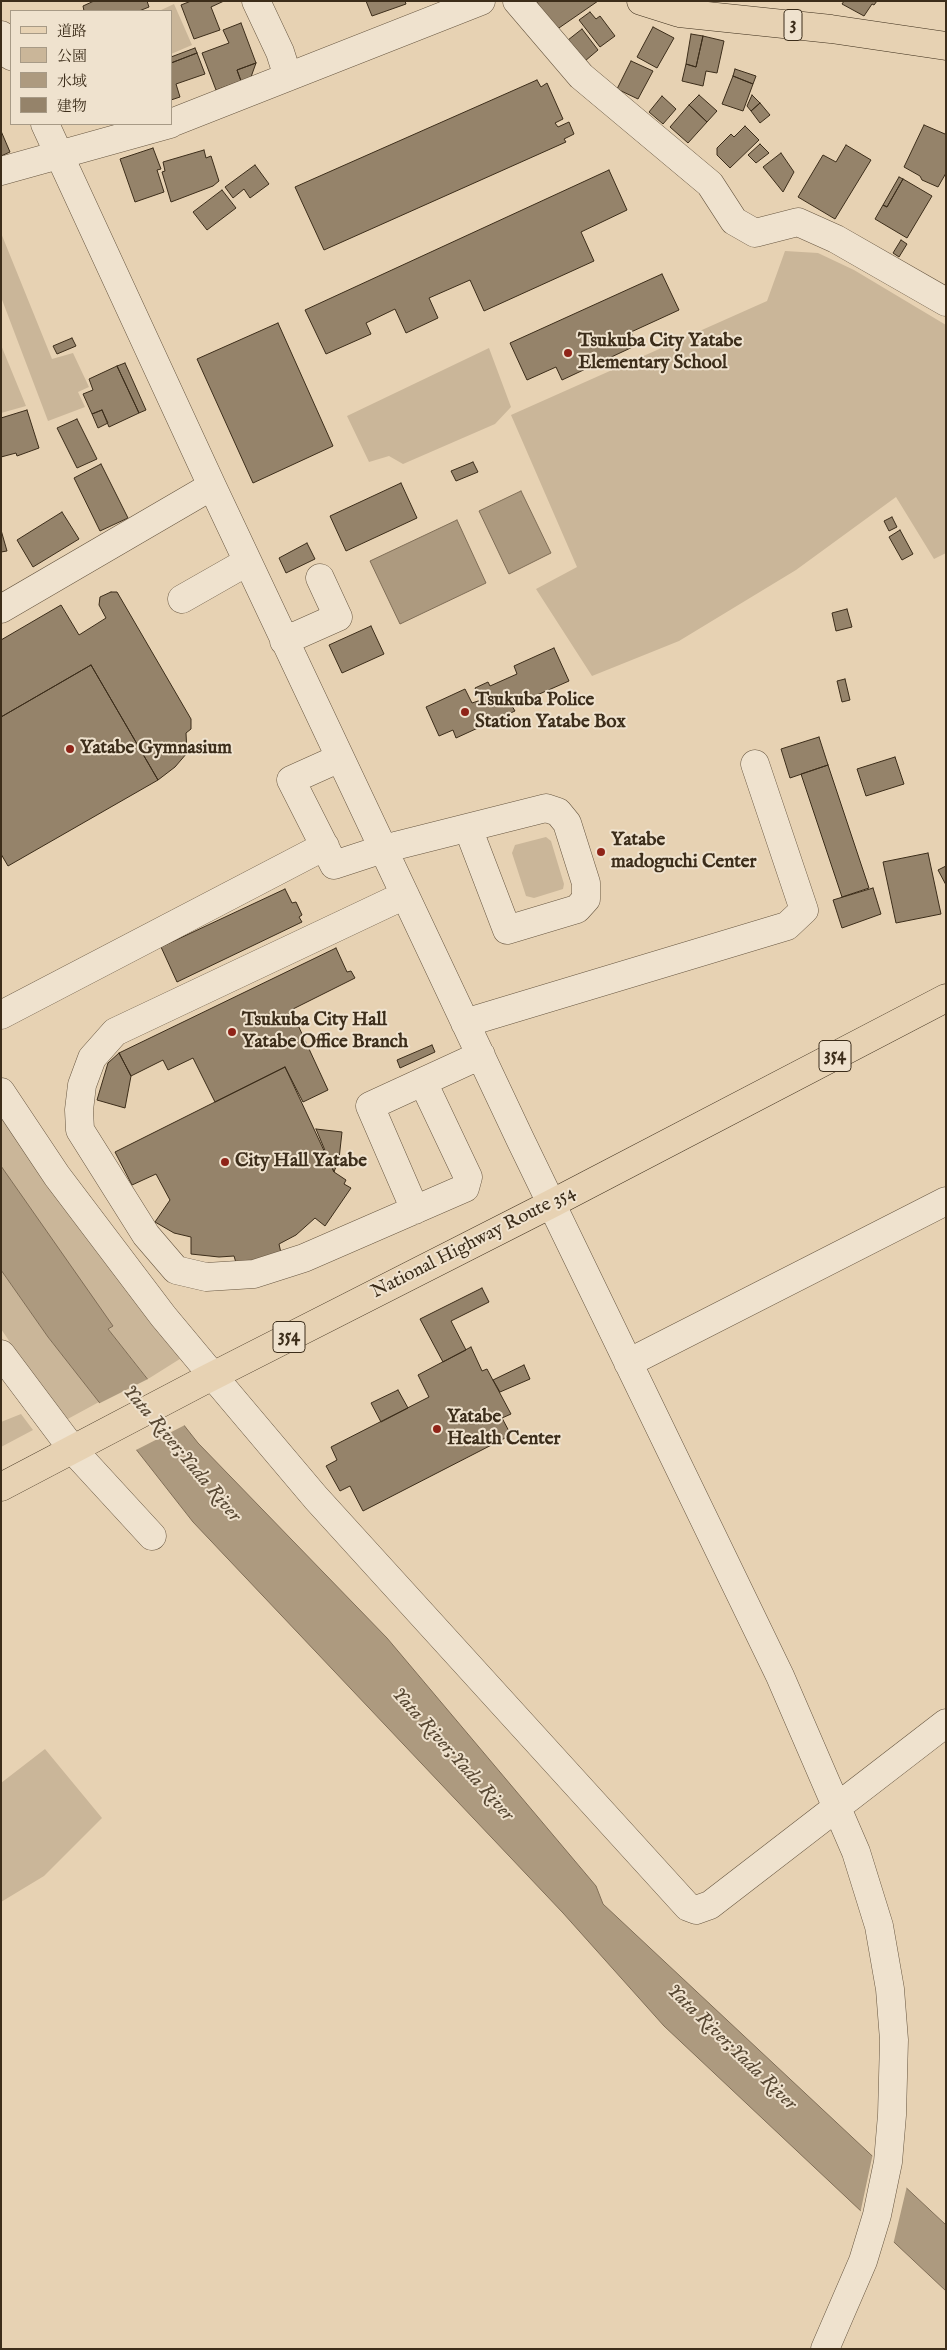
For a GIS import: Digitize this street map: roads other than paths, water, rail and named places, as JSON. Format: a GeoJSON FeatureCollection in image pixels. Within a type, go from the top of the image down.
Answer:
{"type":"FeatureCollection","features":[{"type":"Feature","properties":{"kind":"main road","name":"3"},"geometry":{"type":"LineString","coordinates":[[641,1],[680,13],[831,29],[946,46]]}},
{"type":"Feature","properties":{"kind":"main road","name":"National Highway Route 354"},"geometry":{"type":"LineString","coordinates":[[1,1486],[206,1379],[551,1204],[946,998]]}},
{"type":"Feature","properties":{"kind":"street"},"geometry":{"type":"LineString","coordinates":[[256,1],[280,52],[288,76]]}},
{"type":"Feature","properties":{"kind":"street"},"geometry":{"type":"LineString","coordinates":[[172,123],[481,1]]}},
{"type":"Feature","properties":{"kind":"street"},"geometry":{"type":"LineString","coordinates":[[517,1],[581,76],[710,184],[734,221],[755,233],[798,222],[836,238],[946,302]]}},
{"type":"Feature","properties":{"kind":"street"},"geometry":{"type":"LineString","coordinates":[[1,35],[10,54]]}},
{"type":"Feature","properties":{"kind":"street"},"geometry":{"type":"LineString","coordinates":[[45,125],[284,641],[551,1204],[780,1676],[856,1852],[879,1926],[890,1989],[894,2040],[892,2115],[885,2185],[863,2261],[825,2349]]}},
{"type":"Feature","properties":{"kind":"street"},"geometry":{"type":"LineString","coordinates":[[1,172],[166,125]]}},
{"type":"Feature","properties":{"kind":"street"},"geometry":{"type":"LineString","coordinates":[[1,609],[212,486]]}},
{"type":"Feature","properties":{"kind":"street"},"geometry":{"type":"LineString","coordinates":[[182,599],[247,562]]}},
{"type":"Feature","properties":{"kind":"street"},"geometry":{"type":"LineString","coordinates":[[284,641],[338,617],[320,578]]}},
{"type":"Feature","properties":{"kind":"street"},"geometry":{"type":"LineString","coordinates":[[340,758],[291,780],[334,865],[383,849],[546,808],[558,812],[567,823],[586,883],[586,899],[577,909],[508,930],[468,828]]}},
{"type":"Feature","properties":{"kind":"street"},"geometry":{"type":"LineString","coordinates":[[465,1023],[787,926],[804,910],[755,764]]}},
{"type":"Feature","properties":{"kind":"street"},"geometry":{"type":"LineString","coordinates":[[1,1015],[325,846]]}},
{"type":"Feature","properties":{"kind":"street"},"geometry":{"type":"LineString","coordinates":[[405,895],[115,1032],[92,1058],[82,1086],[79,1110],[80,1130],[146,1235],[176,1270],[206,1277],[254,1274],[304,1258],[465,1188],[468,1177],[423,1082]]}},
{"type":"Feature","properties":{"kind":"street"},"geometry":{"type":"LineString","coordinates":[[415,1210],[370,1106],[481,1055]]}},
{"type":"Feature","properties":{"kind":"street"},"geometry":{"type":"LineString","coordinates":[[1,1092],[57,1176],[163,1316],[206,1379],[688,1907],[696,1910],[710,1905],[946,1723]]}},
{"type":"Feature","properties":{"kind":"street"},"geometry":{"type":"LineString","coordinates":[[628,1364],[946,1201]]}},
{"type":"Feature","properties":{"kind":"street"},"geometry":{"type":"LineString","coordinates":[[6,1369],[80,1446],[152,1536]]}},
{"type":"Feature","properties":{"kind":"water"},"geometry":{"type":"Polygon","coordinates":[[[521,491],[551,553],[509,574],[479,511],[521,491]]]}},
{"type":"Feature","properties":{"kind":"water"},"geometry":{"type":"Polygon","coordinates":[[[457,520],[486,583],[400,624],[370,561],[457,520]]]}},
{"type":"Feature","properties":{"kind":"water","name":"Yata River;Yada River"},"geometry":{"type":"Polygon","coordinates":[[[1,1166],[113,1326],[108,1329],[198,1443],[387,1638],[596,1886],[603,1904],[946,2225],[946,2291],[664,2026],[563,1913],[193,1522],[48,1337],[1,1270],[1,1166]]]}},
{"type":"Feature","properties":{"kind":"place","name":"Tsukuba City Yatabe Elementary School"},"geometry":{"type":"Point","coordinates":[568,353]}},
{"type":"Feature","properties":{"kind":"place","name":"Tsukuba Police Station Yatabe Box"},"geometry":{"type":"Point","coordinates":[465,712]}},
{"type":"Feature","properties":{"kind":"place","name":"Yatabe Gymnasium"},"geometry":{"type":"Point","coordinates":[70,749]}},
{"type":"Feature","properties":{"kind":"place","name":"Yatabe madoguchi Center"},"geometry":{"type":"Point","coordinates":[601,852]}},
{"type":"Feature","properties":{"kind":"place","name":"Tsukuba City Hall Yatabe Office Branch"},"geometry":{"type":"Point","coordinates":[232,1032]}},
{"type":"Feature","properties":{"kind":"place","name":"City Hall Yatabe"},"geometry":{"type":"Point","coordinates":[225,1162]}},
{"type":"Feature","properties":{"kind":"place","name":"Yatabe Health Center"},"geometry":{"type":"Point","coordinates":[437,1429]}}]}
